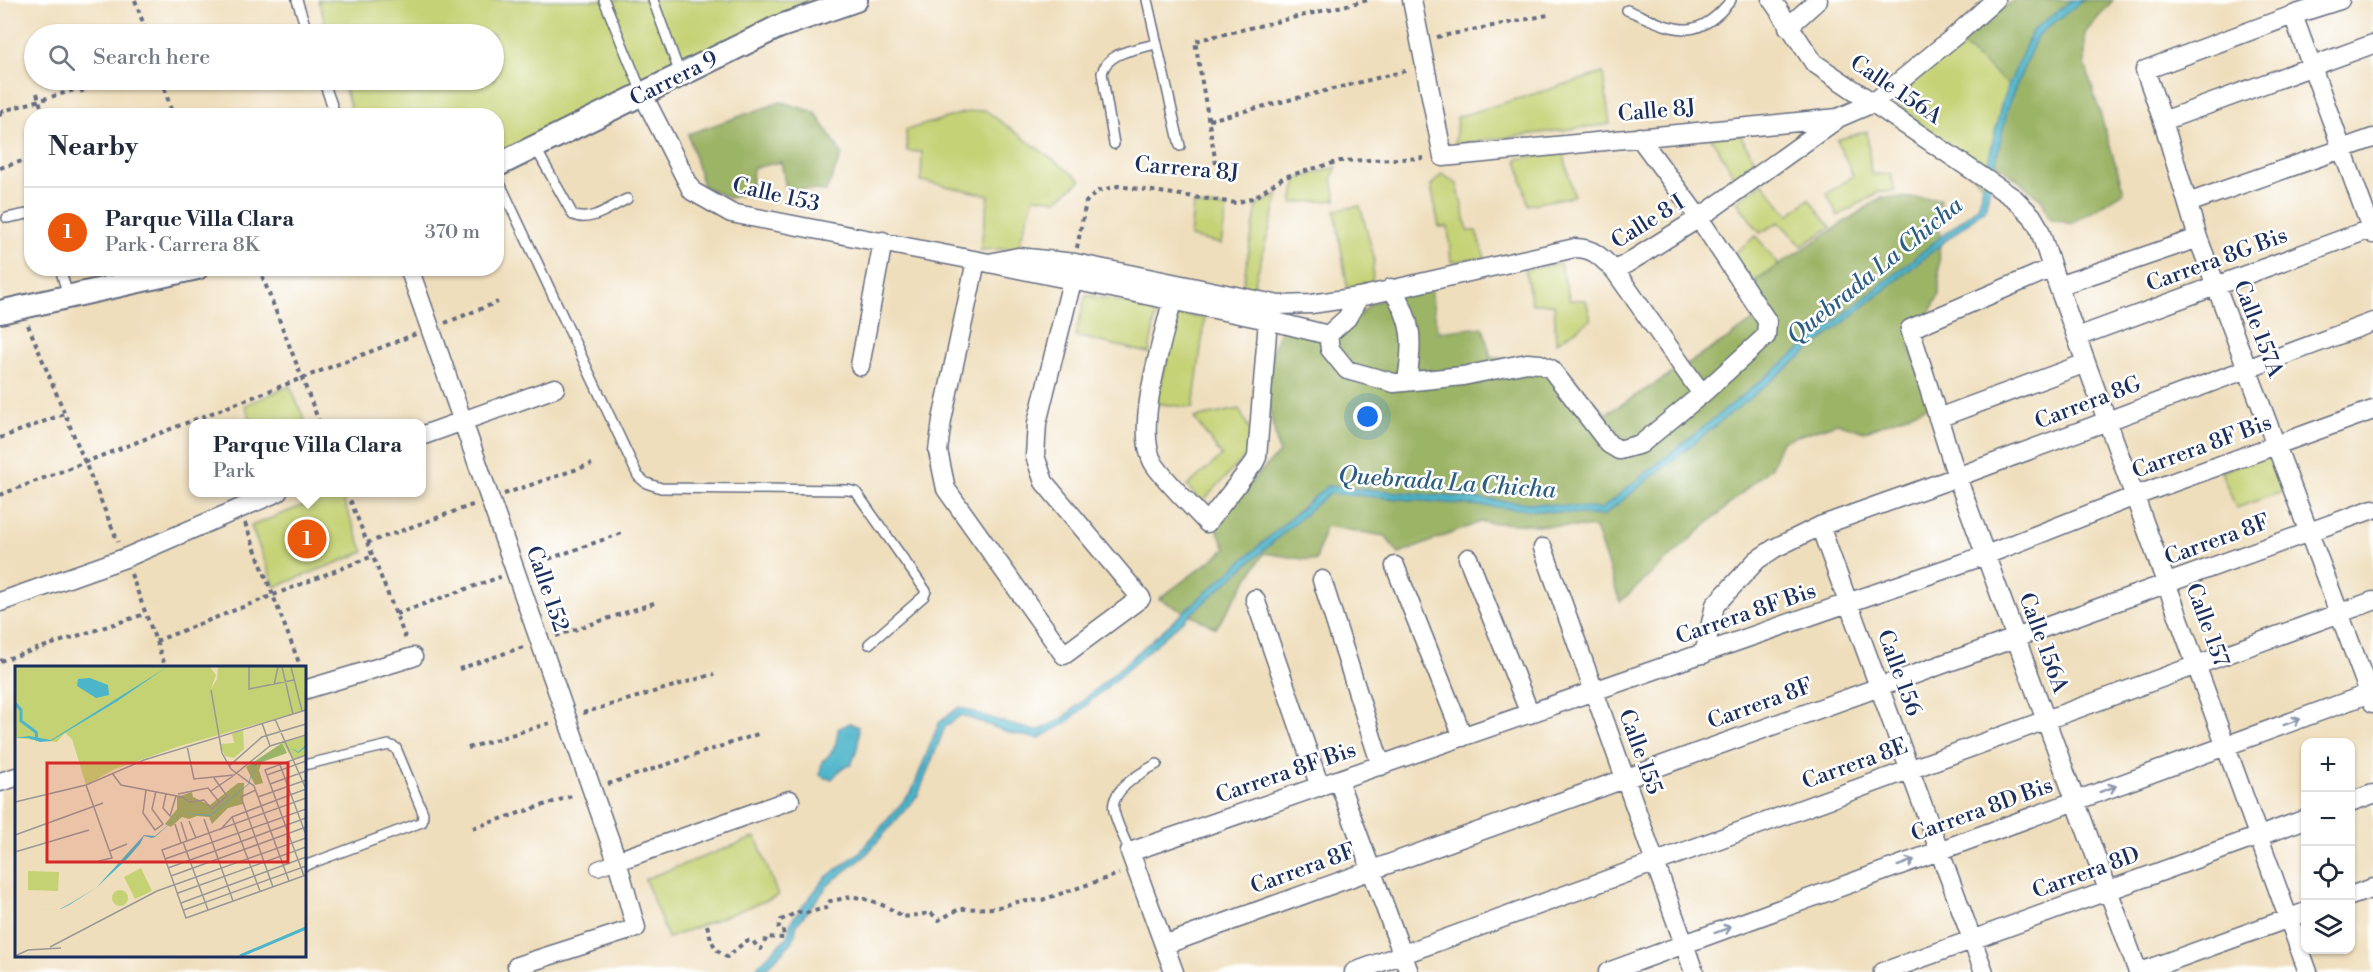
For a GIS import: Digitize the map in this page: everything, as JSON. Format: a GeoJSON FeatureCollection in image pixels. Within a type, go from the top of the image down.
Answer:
{"type":"FeatureCollection","features":[{"type":"Feature","properties":{"kind":"street","name":"Carrera 9"},"geometry":{"type":"LineString","coordinates":[[504,162],[778,27],[856,0]]}},
{"type":"Feature","properties":{"kind":"street"},"geometry":{"type":"LineString","coordinates":[[1412,0],[1443,157]]}},
{"type":"Feature","properties":{"kind":"street","name":"Calle 156A"},"geometry":{"type":"LineString","coordinates":[[1772,0],[1814,63],[2015,199]]}},
{"type":"Feature","properties":{"kind":"street"},"geometry":{"type":"LineString","coordinates":[[1788,27],[1818,0]]}},
{"type":"Feature","properties":{"kind":"street"},"geometry":{"type":"LineString","coordinates":[[1873,103],[1995,0]]}},
{"type":"Feature","properties":{"kind":"street"},"geometry":{"type":"LineString","coordinates":[[2340,0],[2293,15],[2372,230]]}},
{"type":"Feature","properties":{"kind":"street","name":"Calle 157A"},"geometry":{"type":"LineString","coordinates":[[2293,15],[2145,70],[2163,121],[2198,238],[2372,696]]}},
{"type":"Feature","properties":{"kind":"street"},"geometry":{"type":"LineString","coordinates":[[2163,121],[2373,44]]}},
{"type":"Feature","properties":{"kind":"street","name":"Calle 153"},"geometry":{"type":"LineString","coordinates":[[643,95],[692,190],[707,201],[731,213],[982,262],[1074,272]]}},
{"type":"Feature","properties":{"kind":"street","name":"Calle 8J"},"geometry":{"type":"LineString","coordinates":[[1443,157],[1838,118],[1873,103]]}},
{"type":"Feature","properties":{"kind":"street","name":"Calle 8 I"},"geometry":{"type":"LineString","coordinates":[[1074,272],[1279,305],[1311,304],[1359,297],[1575,248],[1587,248],[1598,253],[1615,271],[1699,218],[1838,118]]}},
{"type":"Feature","properties":{"kind":"street"},"geometry":{"type":"LineString","coordinates":[[1328,335],[1330,349],[1347,370],[1394,383],[1463,376],[1527,363],[1540,364],[1551,369],[1609,444],[1619,450],[1641,444],[1702,394],[1766,336],[1767,321],[1699,218],[1639,137]]}},
{"type":"Feature","properties":{"kind":"street"},"geometry":{"type":"LineString","coordinates":[[2188,204],[2373,138]]}},
{"type":"Feature","properties":{"kind":"street","name":"Calle 157"},"geometry":{"type":"LineString","coordinates":[[2015,199],[2032,216],[2039,228],[2258,836],[2297,915],[2308,972]]}},
{"type":"Feature","properties":{"kind":"street","name":"Carrera 8G Bis"},"geometry":{"type":"LineString","coordinates":[[2077,338],[2372,230]]}},
{"type":"Feature","properties":{"kind":"street"},"geometry":{"type":"LineString","coordinates":[[2058,286],[2198,238]]}},
{"type":"Feature","properties":{"kind":"street"},"geometry":{"type":"LineString","coordinates":[[860,366],[883,241]]}},
{"type":"Feature","properties":{"kind":"street"},"geometry":{"type":"LineString","coordinates":[[982,262],[942,420],[938,451],[946,489],[1064,655],[1141,598],[1044,482],[1035,456],[1036,423],[1074,272],[1172,301],[1268,320],[1328,335]]}},
{"type":"Feature","properties":{"kind":"street","name":"Calle 156A"},"geometry":{"type":"LineString","coordinates":[[2052,268],[1910,329],[1957,477],[2139,972]]}},
{"type":"Feature","properties":{"kind":"street"},"geometry":{"type":"LineString","coordinates":[[1615,271],[1702,394]]}},
{"type":"Feature","properties":{"kind":"street"},"geometry":{"type":"LineString","coordinates":[[10,310],[160,276]]}},
{"type":"Feature","properties":{"kind":"street","name":"Calle 152"},"geometry":{"type":"LineString","coordinates":[[412,276],[617,861],[636,928],[517,966]]}},
{"type":"Feature","properties":{"kind":"street"},"geometry":{"type":"LineString","coordinates":[[1391,288],[1403,306],[1410,329],[1411,355],[1407,381]]}},
{"type":"Feature","properties":{"kind":"street"},"geometry":{"type":"LineString","coordinates":[[1328,335],[1347,318],[1359,297]]}},
{"type":"Feature","properties":{"kind":"street"},"geometry":{"type":"LineString","coordinates":[[1172,301],[1146,416],[1145,440],[1154,464],[1208,523],[1257,457],[1268,320]]}},
{"type":"Feature","properties":{"kind":"street","name":"Carrera 8G"},"geometry":{"type":"LineString","coordinates":[[1704,654],[1715,605],[1757,560],[1820,526],[2373,322]]}},
{"type":"Feature","properties":{"kind":"street"},"geometry":{"type":"LineString","coordinates":[[1938,418],[2086,363]]}},
{"type":"Feature","properties":{"kind":"street"},"geometry":{"type":"LineString","coordinates":[[426,434],[555,388]]}},
{"type":"Feature","properties":{"kind":"street","name":"Carrera 8F Bis"},"geometry":{"type":"LineString","coordinates":[[1132,859],[1338,780],[1986,555],[2135,496],[2373,410]]}},
{"type":"Feature","properties":{"kind":"street"},"geometry":{"type":"LineString","coordinates":[[0,602],[124,558],[266,497]]}},
{"type":"Feature","properties":{"kind":"street","name":"Carrera 8F"},"geometry":{"type":"LineString","coordinates":[[1164,945],[2373,509]]}},
{"type":"Feature","properties":{"kind":"street","name":"Calle 156"},"geometry":{"type":"LineString","coordinates":[[1820,526],[1984,972]]}},
{"type":"Feature","properties":{"kind":"street","name":"Calle 155"},"geometry":{"type":"LineString","coordinates":[[1543,548],[1694,972]]}},
{"type":"Feature","properties":{"kind":"street"},"geometry":{"type":"LineString","coordinates":[[1468,558],[1530,714]]}},
{"type":"Feature","properties":{"kind":"street"},"geometry":{"type":"LineString","coordinates":[[1395,566],[1463,737]]}},
{"type":"Feature","properties":{"kind":"street"},"geometry":{"type":"LineString","coordinates":[[1322,580],[1381,766]]}},
{"type":"Feature","properties":{"kind":"street"},"geometry":{"type":"LineString","coordinates":[[1255,599],[1320,787]]}},
{"type":"Feature","properties":{"kind":"street","name":"Carrera 8E"},"geometry":{"type":"LineString","coordinates":[[1354,972],[2373,601]]}},
{"type":"Feature","properties":{"kind":"street"},"geometry":{"type":"LineString","coordinates":[[306,689],[413,657]]}},
{"type":"Feature","properties":{"kind":"street","name":"Carrera 8D Bis"},"geometry":{"type":"LineString","coordinates":[[1608,972],[2226,746],[2372,696]]}},
{"type":"Feature","properties":{"kind":"street"},"geometry":{"type":"LineString","coordinates":[[0,782],[15,777]]}},
{"type":"Feature","properties":{"kind":"street"},"geometry":{"type":"LineString","coordinates":[[1338,780],[1409,972]]}},
{"type":"Feature","properties":{"kind":"street"},"geometry":{"type":"LineString","coordinates":[[2355,800],[2373,794]]}},
{"type":"Feature","properties":{"kind":"street"},"geometry":{"type":"LineString","coordinates":[[598,868],[790,800]]}},
{"type":"Feature","properties":{"kind":"street","name":"Carrera 8D"},"geometry":{"type":"LineString","coordinates":[[1883,972],[2301,821]]}},
{"type":"Feature","properties":{"kind":"street"},"geometry":{"type":"LineString","coordinates":[[1132,859],[1174,972]]}},
{"type":"Feature","properties":{"kind":"street"},"geometry":{"type":"LineString","coordinates":[[2355,894],[2373,888]]}},
{"type":"Feature","properties":{"kind":"street"},"geometry":{"type":"LineString","coordinates":[[2139,972],[2297,915]]}},
{"type":"Feature","properties":{"kind":"lane"},"geometry":{"type":"LineString","coordinates":[[297,0],[305,24]]}},
{"type":"Feature","properties":{"kind":"lane","name":"Calle 153"},"geometry":{"type":"LineString","coordinates":[[604,0],[643,95]]}},
{"type":"Feature","properties":{"kind":"lane"},"geometry":{"type":"LineString","coordinates":[[653,0],[680,74]]}},
{"type":"Feature","properties":{"kind":"lane"},"geometry":{"type":"LineString","coordinates":[[1147,0],[1179,146]]}},
{"type":"Feature","properties":{"kind":"lane"},"geometry":{"type":"LineString","coordinates":[[1627,10],[1672,28],[1691,30],[1707,25],[1731,0]]}},
{"type":"Feature","properties":{"kind":"lane"},"geometry":{"type":"LineString","coordinates":[[1114,144],[1101,73],[1104,64],[1115,56],[1155,44]]}},
{"type":"Feature","properties":{"kind":"lane"},"geometry":{"type":"LineString","coordinates":[[327,90],[333,108]]}},
{"type":"Feature","properties":{"kind":"lane"},"geometry":{"type":"LineString","coordinates":[[535,147],[573,216],[581,219],[589,218],[627,199]]}},
{"type":"Feature","properties":{"kind":"lane"},"geometry":{"type":"LineString","coordinates":[[504,192],[638,476],[646,483],[661,488],[848,490],[856,492],[926,591],[924,596],[869,644]]}},
{"type":"Feature","properties":{"kind":"lane"},"geometry":{"type":"LineString","coordinates":[[7,218],[24,215]]}},
{"type":"Feature","properties":{"kind":"lane"},"geometry":{"type":"LineString","coordinates":[[62,276],[68,296]]}},
{"type":"Feature","properties":{"kind":"lane"},"geometry":{"type":"LineString","coordinates":[[306,765],[389,745],[396,748],[423,813],[422,822],[306,865]]}},
{"type":"Feature","properties":{"kind":"lane"},"geometry":{"type":"LineString","coordinates":[[1132,859],[1113,809],[1115,800],[1123,787],[1136,776],[1157,764]]}},
{"type":"Feature","properties":{"kind":"path"},"geometry":{"type":"LineString","coordinates":[[135,0],[143,24]]}},
{"type":"Feature","properties":{"kind":"path"},"geometry":{"type":"LineString","coordinates":[[1216,164],[1195,41],[1368,0]]}},
{"type":"Feature","properties":{"kind":"path"},"geometry":{"type":"LineString","coordinates":[[1420,40],[1548,15]]}},
{"type":"Feature","properties":{"kind":"path"},"geometry":{"type":"LineString","coordinates":[[1209,120],[1425,66]]}},
{"type":"Feature","properties":{"kind":"path"},"geometry":{"type":"LineString","coordinates":[[2,119],[0,112],[74,90]]}},
{"type":"Feature","properties":{"kind":"path"},"geometry":{"type":"LineString","coordinates":[[82,90],[83,95]]}},
{"type":"Feature","properties":{"kind":"path"},"geometry":{"type":"LineString","coordinates":[[165,90],[170,108]]}},
{"type":"Feature","properties":{"kind":"path"},"geometry":{"type":"LineString","coordinates":[[37,93],[41,107]]}},
{"type":"Feature","properties":{"kind":"path","name":"Carrera 8J"},"geometry":{"type":"LineString","coordinates":[[1074,272],[1086,202],[1098,191],[1118,186],[1236,202],[1255,196],[1284,177],[1340,161],[1443,157]]}},
{"type":"Feature","properties":{"kind":"path"},"geometry":{"type":"LineString","coordinates":[[0,168],[24,160]]}},
{"type":"Feature","properties":{"kind":"path"},"geometry":{"type":"LineString","coordinates":[[262,276],[318,419]]}},
{"type":"Feature","properties":{"kind":"path"},"geometry":{"type":"LineString","coordinates":[[199,418],[498,302]]}},
{"type":"Feature","properties":{"kind":"path"},"geometry":{"type":"LineString","coordinates":[[10,310],[64,414],[124,558],[165,666]]}},
{"type":"Feature","properties":{"kind":"path"},"geometry":{"type":"LineString","coordinates":[[0,438],[64,414]]}},
{"type":"Feature","properties":{"kind":"path"},"geometry":{"type":"LineString","coordinates":[[0,495],[189,422]]}},
{"type":"Feature","properties":{"kind":"path"},"geometry":{"type":"LineString","coordinates":[[349,497],[413,657]]}},
{"type":"Feature","properties":{"kind":"path"},"geometry":{"type":"LineString","coordinates":[[240,508],[300,666]]}},
{"type":"Feature","properties":{"kind":"path"},"geometry":{"type":"LineString","coordinates":[[156,641],[373,556]]}},
{"type":"Feature","properties":{"kind":"path"},"geometry":{"type":"LineString","coordinates":[[0,661],[146,614]]}},
{"type":"Feature","properties":{"kind":"path"},"geometry":{"type":"LineString","coordinates":[[468,748],[714,674]]}},
{"type":"Feature","properties":{"kind":"path"},"geometry":{"type":"LineString","coordinates":[[473,828],[758,734]]}},
{"type":"Feature","properties":{"kind":"path"},"geometry":{"type":"LineString","coordinates":[[707,925],[713,946],[719,954],[727,957],[746,941],[753,940],[761,949],[767,937],[784,938],[783,931],[778,928],[781,920],[798,912],[806,913],[826,908],[830,901],[851,897],[862,898],[891,908],[903,916],[931,913],[939,920],[959,909],[995,908],[1017,902],[1042,900],[1119,874],[1132,859]]}},
{"type":"Feature","properties":{"kind":"green space"},"geometry":{"type":"Polygon","coordinates":[[[318,0],[848,0],[669,64],[675,73],[504,160],[504,108],[351,108],[345,90],[504,90],[504,24],[326,24],[318,0]]]}},
{"type":"Feature","properties":{"kind":"green space"},"geometry":{"type":"Polygon","coordinates":[[[2014,0],[2113,0],[2085,33],[2085,64],[2124,192],[2071,224],[2049,218],[2042,200],[1993,160],[2011,87],[1959,43],[2014,0]]]}},
{"type":"Feature","properties":{"kind":"green space"},"geometry":{"type":"Polygon","coordinates":[[[1959,43],[2012,87],[1986,188],[1893,99],[1959,43]]]}},
{"type":"Feature","properties":{"kind":"green space"},"geometry":{"type":"Polygon","coordinates":[[[1603,73],[1610,124],[1455,144],[1457,117],[1603,73]]]}},
{"type":"Feature","properties":{"kind":"green space"},"geometry":{"type":"Polygon","coordinates":[[[781,102],[815,112],[842,154],[826,191],[786,188],[781,162],[753,168],[751,193],[729,198],[703,186],[688,134],[781,102]]]}},
{"type":"Feature","properties":{"kind":"green space"},"geometry":{"type":"Polygon","coordinates":[[[985,110],[1081,180],[1057,200],[1034,197],[1018,248],[980,250],[989,195],[921,181],[922,152],[907,151],[906,130],[963,113],[985,110]]]}},
{"type":"Feature","properties":{"kind":"green space"},"geometry":{"type":"Polygon","coordinates":[[[1867,131],[1871,174],[1891,174],[1895,191],[1879,192],[1838,216],[1827,194],[1853,176],[1837,140],[1867,131]]]}},
{"type":"Feature","properties":{"kind":"green space"},"geometry":{"type":"Polygon","coordinates":[[[1740,135],[1755,160],[1735,177],[1710,136],[1740,135]]]}},
{"type":"Feature","properties":{"kind":"green space"},"geometry":{"type":"Polygon","coordinates":[[[1563,151],[1574,196],[1528,205],[1517,159],[1563,151]]]}},
{"type":"Feature","properties":{"kind":"green space"},"geometry":{"type":"Polygon","coordinates":[[[1337,167],[1332,178],[1336,200],[1292,203],[1297,179],[1337,167]]]}},
{"type":"Feature","properties":{"kind":"green space"},"geometry":{"type":"Polygon","coordinates":[[[1442,174],[1457,184],[1468,231],[1476,231],[1485,258],[1451,262],[1448,227],[1439,227],[1431,186],[1442,174]]]}},
{"type":"Feature","properties":{"kind":"green space"},"geometry":{"type":"Polygon","coordinates":[[[1763,183],[1789,215],[1809,199],[1831,227],[1802,246],[1779,222],[1760,233],[1736,201],[1763,183]]]}},
{"type":"Feature","properties":{"kind":"green space"},"geometry":{"type":"Polygon","coordinates":[[[1279,194],[1252,292],[1242,290],[1257,205],[1279,194]]]}},
{"type":"Feature","properties":{"kind":"green space"},"geometry":{"type":"Polygon","coordinates":[[[1882,197],[1940,199],[1939,296],[1909,345],[1931,405],[1864,432],[1837,423],[1782,441],[1771,467],[1620,602],[1595,528],[1480,522],[1399,554],[1385,536],[1325,526],[1316,561],[1264,553],[1216,628],[1159,599],[1226,549],[1213,521],[1279,453],[1263,378],[1280,329],[1340,334],[1372,303],[1430,288],[1438,332],[1483,327],[1491,358],[1558,362],[1606,414],[1726,340],[1767,311],[1755,281],[1882,197]]]}},
{"type":"Feature","properties":{"kind":"green space"},"geometry":{"type":"Polygon","coordinates":[[[1193,205],[1227,208],[1221,244],[1190,237],[1193,205]]]}},
{"type":"Feature","properties":{"kind":"green space"},"geometry":{"type":"Polygon","coordinates":[[[1360,206],[1374,257],[1372,284],[1348,292],[1335,210],[1360,206]]]}},
{"type":"Feature","properties":{"kind":"green space"},"geometry":{"type":"Polygon","coordinates":[[[1756,236],[1779,265],[1751,283],[1732,255],[1756,236]]]}},
{"type":"Feature","properties":{"kind":"green space"},"geometry":{"type":"Polygon","coordinates":[[[1560,263],[1570,300],[1586,300],[1591,320],[1556,343],[1554,304],[1532,304],[1525,270],[1560,263]]]}},
{"type":"Feature","properties":{"kind":"green space"},"geometry":{"type":"Polygon","coordinates":[[[1086,295],[1157,309],[1149,353],[1075,336],[1086,295]]]}},
{"type":"Feature","properties":{"kind":"green space"},"geometry":{"type":"Polygon","coordinates":[[[1178,315],[1205,318],[1193,408],[1155,403],[1178,315]]]}},
{"type":"Feature","properties":{"kind":"green space"},"geometry":{"type":"Polygon","coordinates":[[[290,386],[304,419],[250,419],[245,405],[290,386]]]}},
{"type":"Feature","properties":{"kind":"green space"},"geometry":{"type":"Polygon","coordinates":[[[1239,409],[1257,444],[1202,502],[1187,486],[1222,456],[1194,418],[1239,409]]]}},
{"type":"Feature","properties":{"kind":"green space"},"geometry":{"type":"Polygon","coordinates":[[[2273,451],[2285,491],[2236,508],[2221,472],[2273,451]]]}},
{"type":"Feature","properties":{"kind":"green space"},"geometry":{"type":"Polygon","coordinates":[[[325,497],[342,497],[364,552],[275,587],[251,526],[325,497]]]}},
{"type":"Feature","properties":{"kind":"green space"},"geometry":{"type":"Polygon","coordinates":[[[756,837],[778,896],[668,938],[645,879],[756,837]]]}},
{"type":"Feature","properties":{"kind":"water"},"geometry":{"type":"Polygon","coordinates":[[[2072,0],[2083,0],[2037,36],[2009,103],[1985,209],[1603,516],[1329,493],[1065,724],[1038,739],[1010,733],[961,715],[945,727],[918,795],[864,857],[830,883],[797,924],[793,941],[762,972],[752,972],[787,937],[791,921],[825,878],[859,853],[912,791],[939,723],[959,707],[1037,731],[1062,719],[1327,486],[1601,509],[1978,207],[2002,101],[2032,31],[2072,0]]]}},
{"type":"Feature","properties":{"kind":"water"},"geometry":{"type":"Polygon","coordinates":[[[850,723],[858,727],[859,731],[858,746],[853,761],[851,765],[842,768],[832,779],[825,778],[820,775],[822,761],[834,748],[838,729],[850,723]]]}},
{"type":"Feature","properties":{"kind":"place","name":"Parque Villa Clara"},"geometry":{"type":"Point","coordinates":[307,539]}},
{"type":"Feature","properties":{"kind":"water label","name":"Quebrada La Chicha"},"geometry":{"type":"Point","coordinates":[1875,271]}},
{"type":"Feature","properties":{"kind":"water label","name":"Quebrada La Chicha"},"geometry":{"type":"Point","coordinates":[1447,483]}}]}
